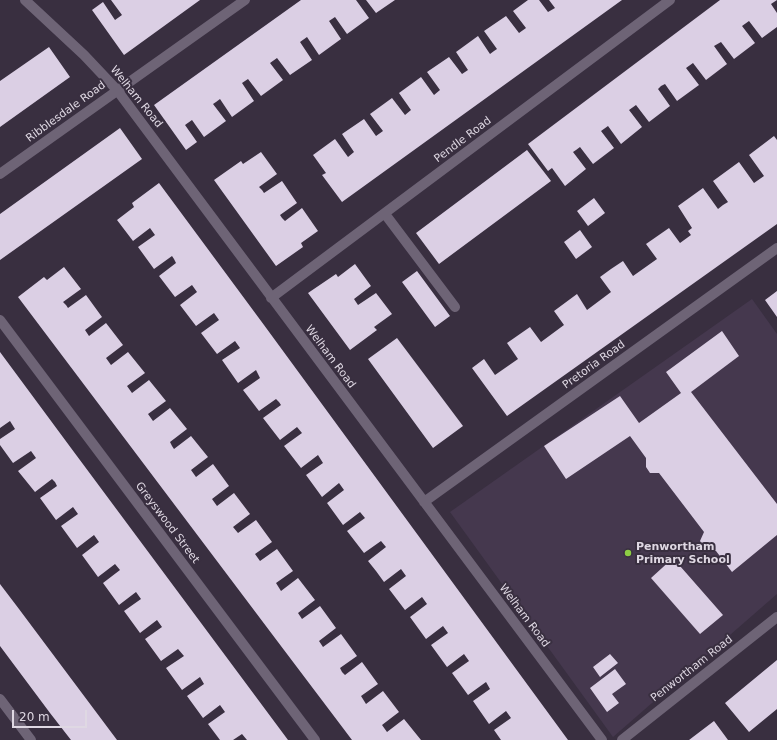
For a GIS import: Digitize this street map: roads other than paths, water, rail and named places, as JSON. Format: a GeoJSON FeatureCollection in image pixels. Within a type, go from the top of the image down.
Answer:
{"type":"FeatureCollection","features":[{"type":"Feature","properties":{"kind":"street","name":"Welham Road"},"geometry":{"type":"LineString","coordinates":[[25,0],[88,59],[117,90],[602,740]]}},
{"type":"Feature","properties":{"kind":"street","name":"Ribblesdale Road"},"geometry":{"type":"LineString","coordinates":[[0,174],[245,0]]}},
{"type":"Feature","properties":{"kind":"street","name":"Pendle Road"},"geometry":{"type":"LineString","coordinates":[[271,298],[670,0]]}},
{"type":"Feature","properties":{"kind":"street"},"geometry":{"type":"LineString","coordinates":[[385,214],[455,306]]}},
{"type":"Feature","properties":{"kind":"street","name":"Pretoria Road"},"geometry":{"type":"LineString","coordinates":[[424,502],[777,248]]}},
{"type":"Feature","properties":{"kind":"street","name":"Greyswood Street"},"geometry":{"type":"LineString","coordinates":[[0,320],[315,740]]}},
{"type":"Feature","properties":{"kind":"street","name":"Penwortham Road"},"geometry":{"type":"LineString","coordinates":[[622,740],[777,617]]}},
{"type":"Feature","properties":{"kind":"street"},"geometry":{"type":"LineString","coordinates":[[0,699],[31,740]]}},
{"type":"Feature","properties":{"kind":"place","name":"Penwortham Primary School"},"geometry":{"type":"Point","coordinates":[628,553]}}]}
